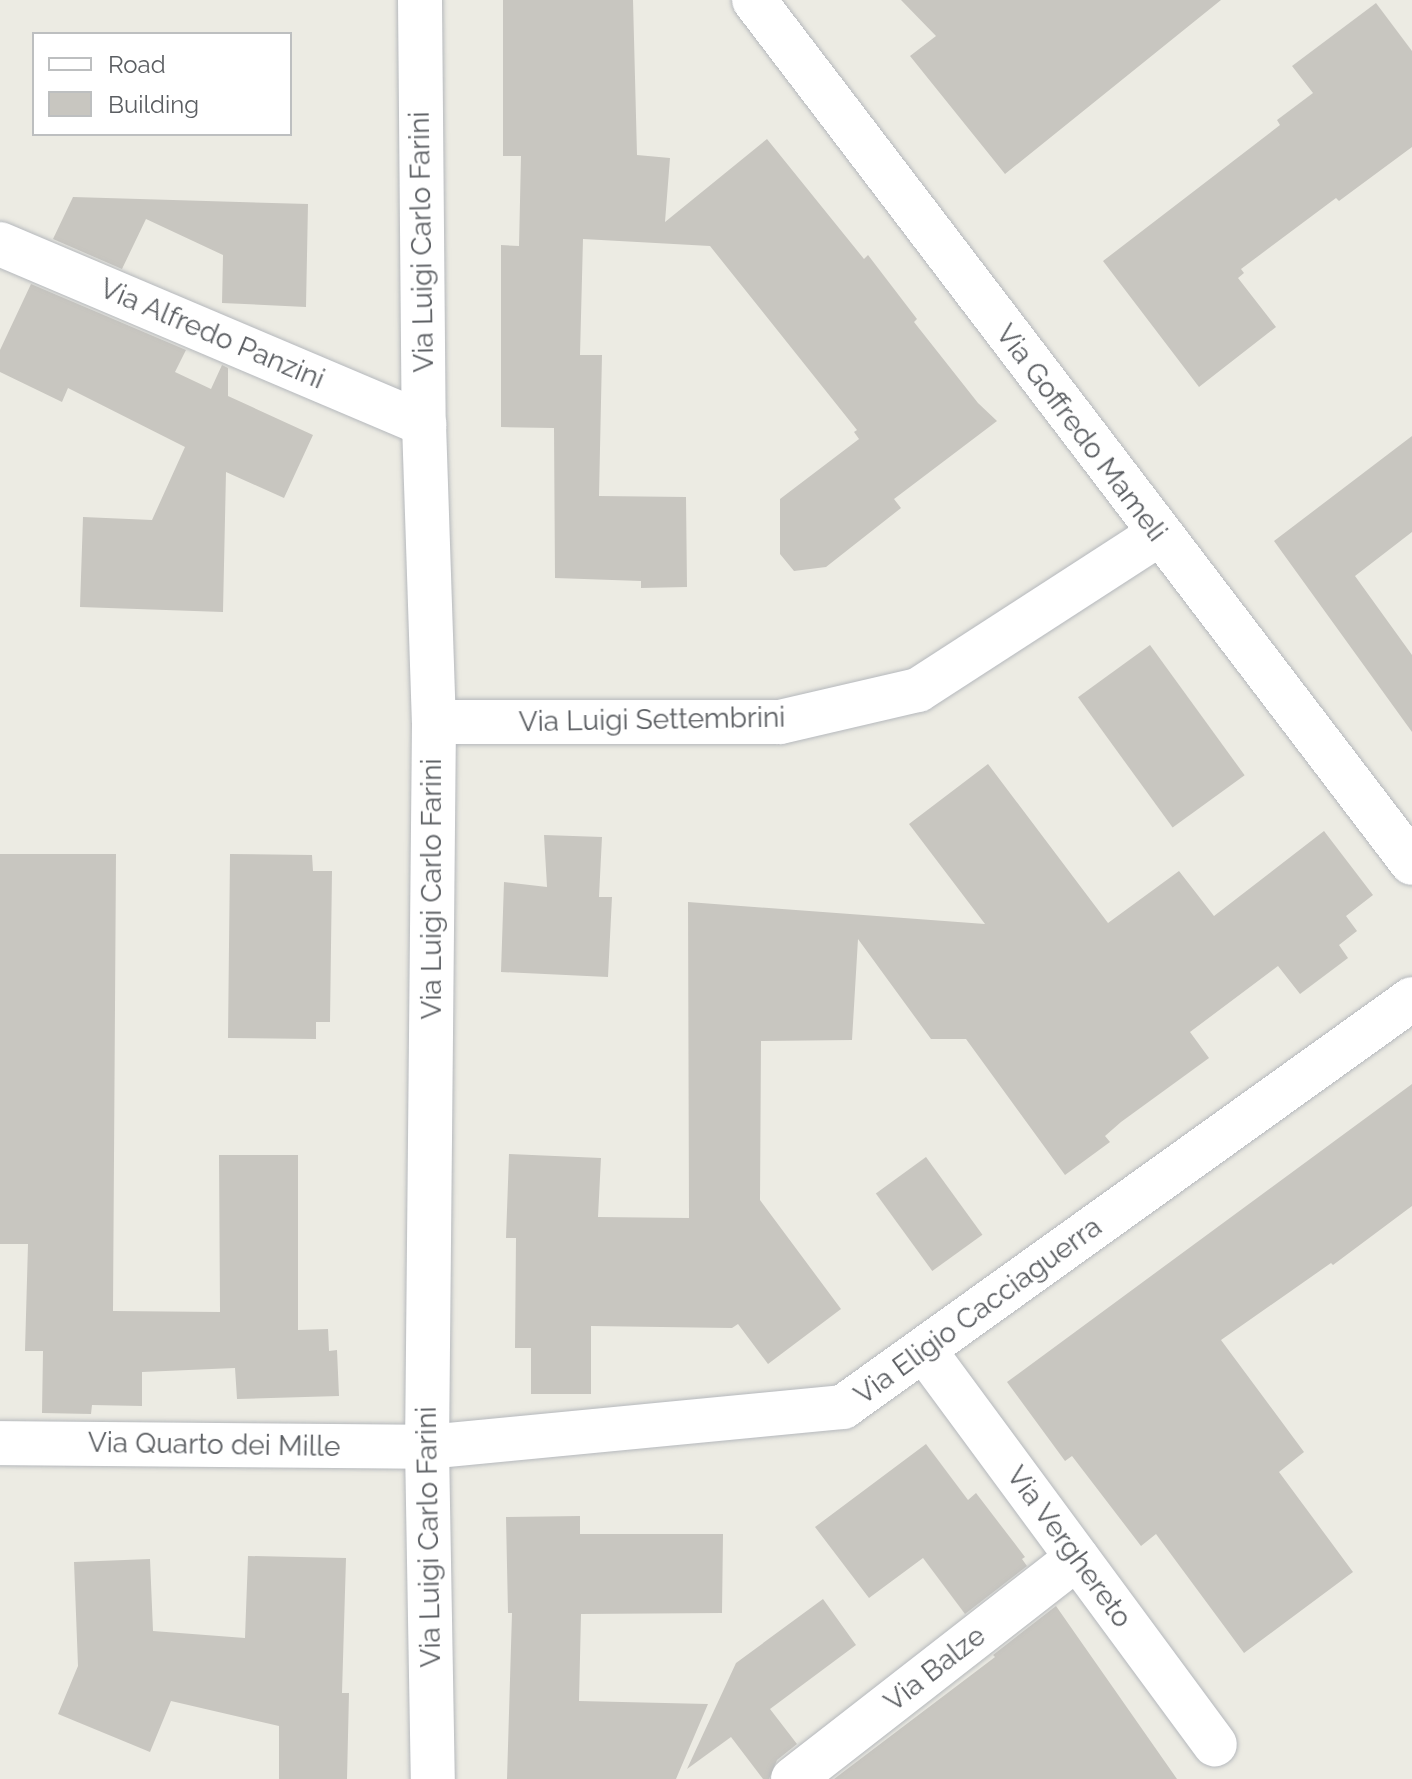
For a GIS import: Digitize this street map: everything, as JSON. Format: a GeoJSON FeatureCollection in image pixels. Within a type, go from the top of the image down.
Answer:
{"type":"FeatureCollection","features":[{"type":"Feature","properties":{"kind":"street","name":"Via Luigi Carlo Farini"},"geometry":{"type":"LineString","coordinates":[[420,0],[424,424],[434,722],[427,1447],[433,1779]]}},
{"type":"Feature","properties":{"kind":"street","name":"Via Goffredo Mameli"},"geometry":{"type":"LineString","coordinates":[[754,0],[1158,535],[1412,863]]}},
{"type":"Feature","properties":{"kind":"street","name":"Via Alfredo Panzini"},"geometry":{"type":"LineString","coordinates":[[0,244],[424,424]]}},
{"type":"Feature","properties":{"kind":"street","name":"Via Luigi Settembrini"},"geometry":{"type":"LineString","coordinates":[[434,722],[780,722],[918,690],[1158,535]]}},
{"type":"Feature","properties":{"kind":"street","name":"Via Eligio Cacciaguerra"},"geometry":{"type":"LineString","coordinates":[[427,1447],[843,1407],[1412,999]]}},
{"type":"Feature","properties":{"kind":"street","name":"Via Verghereto"},"geometry":{"type":"LineString","coordinates":[[924,1350],[1215,1744]]}},
{"type":"Feature","properties":{"kind":"street","name":"Via Quarto dei Mille"},"geometry":{"type":"LineString","coordinates":[[0,1443],[427,1447]]}},
{"type":"Feature","properties":{"kind":"street","name":"Via Balze"},"geometry":{"type":"LineString","coordinates":[[793,1779],[1077,1558]]}},
{"type":"Feature","properties":{"kind":"building"},"geometry":{"type":"Polygon","coordinates":[[[503,0],[633,0],[637,155],[670,158],[665,222],[767,139],[864,259],[868,255],[917,319],[914,322],[978,403],[997,421],[894,499],[901,508],[826,567],[794,571],[780,554],[780,499],[859,439],[854,432],[857,430],[710,246],[583,239],[580,355],[602,355],[599,496],[686,497],[687,587],[641,588],[641,581],[555,578],[554,428],[501,427],[501,245],[519,246],[521,156],[503,156],[503,0]]]}},
{"type":"Feature","properties":{"kind":"building"},"geometry":{"type":"Polygon","coordinates":[[[901,0],[1221,0],[1005,174],[910,56],[936,36],[901,0]]]}},
{"type":"Feature","properties":{"kind":"building"},"geometry":{"type":"Polygon","coordinates":[[[1376,3],[1412,51],[1412,147],[1339,201],[1336,198],[1241,269],[1244,273],[1238,278],[1276,327],[1199,387],[1103,261],[1280,125],[1277,120],[1313,93],[1292,66],[1376,3]]]}},
{"type":"Feature","properties":{"kind":"building"},"geometry":{"type":"Polygon","coordinates":[[[73,197],[308,204],[306,307],[222,303],[223,255],[146,219],[122,269],[53,239],[73,197]]]}},
{"type":"Feature","properties":{"kind":"building"},"geometry":{"type":"Polygon","coordinates":[[[31,284],[186,350],[175,372],[211,389],[222,365],[228,368],[228,396],[313,435],[284,498],[226,472],[223,612],[80,607],[83,517],[152,520],[185,447],[68,388],[62,402],[0,372],[0,350],[31,284]]]}},
{"type":"Feature","properties":{"kind":"building"},"geometry":{"type":"Polygon","coordinates":[[[1412,436],[1412,532],[1355,576],[1412,655],[1412,732],[1274,541],[1412,436]]]}},
{"type":"Feature","properties":{"kind":"building"},"geometry":{"type":"Polygon","coordinates":[[[1150,645],[1245,775],[1173,828],[1078,697],[1150,645]]]}},
{"type":"Feature","properties":{"kind":"building"},"geometry":{"type":"Polygon","coordinates":[[[988,764],[1108,923],[1179,871],[1214,916],[1324,831],[1373,895],[1346,916],[1357,931],[1339,945],[1348,958],[1300,994],[1278,966],[1190,1032],[1209,1058],[1121,1122],[1105,1136],[1110,1142],[1065,1175],[966,1039],[931,1039],[858,939],[852,1040],[761,1041],[760,1200],[841,1309],[768,1364],[738,1324],[732,1328],[591,1326],[591,1394],[531,1394],[531,1348],[515,1348],[516,1238],[506,1238],[509,1154],[601,1158],[598,1217],[689,1218],[688,902],[985,924],[909,824],[988,764]]]}},
{"type":"Feature","properties":{"kind":"building"},"geometry":{"type":"Polygon","coordinates":[[[544,835],[602,837],[599,897],[612,897],[608,977],[501,972],[504,882],[547,887],[544,835]]]}},
{"type":"Feature","properties":{"kind":"building"},"geometry":{"type":"Polygon","coordinates":[[[0,854],[116,854],[113,1311],[220,1312],[219,1155],[298,1155],[298,1330],[328,1329],[329,1351],[337,1350],[339,1396],[237,1399],[235,1368],[142,1372],[142,1406],[92,1405],[91,1414],[42,1413],[43,1351],[25,1351],[28,1244],[0,1244],[0,854]]]}},
{"type":"Feature","properties":{"kind":"building"},"geometry":{"type":"Polygon","coordinates":[[[230,854],[312,855],[313,871],[332,871],[330,1022],[316,1022],[316,1039],[228,1038],[230,854]]]}},
{"type":"Feature","properties":{"kind":"building"},"geometry":{"type":"Polygon","coordinates":[[[1412,1084],[1412,1206],[1333,1265],[1331,1263],[1221,1340],[1304,1452],[1279,1472],[1353,1572],[1244,1653],[1156,1534],[1141,1546],[1072,1456],[1065,1461],[1007,1382],[1412,1084]]]}},
{"type":"Feature","properties":{"kind":"building"},"geometry":{"type":"Polygon","coordinates":[[[926,1157],[982,1235],[932,1271],[876,1193],[926,1157]]]}},
{"type":"Feature","properties":{"kind":"building"},"geometry":{"type":"Polygon","coordinates":[[[926,1444],[968,1500],[976,1493],[1025,1557],[1022,1559],[1027,1566],[965,1614],[923,1558],[869,1598],[815,1527],[926,1444]]]}},
{"type":"Feature","properties":{"kind":"building"},"geometry":{"type":"Polygon","coordinates":[[[580,1516],[580,1534],[723,1534],[722,1613],[581,1614],[579,1701],[708,1704],[676,1779],[507,1779],[512,1613],[508,1613],[506,1517],[580,1516]]]}},
{"type":"Feature","properties":{"kind":"building"},"geometry":{"type":"Polygon","coordinates":[[[248,1556],[346,1558],[342,1693],[349,1693],[347,1779],[279,1779],[279,1726],[171,1701],[150,1752],[58,1714],[78,1666],[74,1562],[150,1559],[153,1631],[245,1638],[248,1556]]]}},
{"type":"Feature","properties":{"kind":"building"},"geometry":{"type":"Polygon","coordinates":[[[823,1599],[856,1645],[770,1709],[797,1744],[777,1760],[769,1779],[763,1779],[731,1737],[687,1769],[736,1663],[823,1599]]]}},
{"type":"Feature","properties":{"kind":"building"},"geometry":{"type":"Polygon","coordinates":[[[1056,1606],[1177,1779],[834,1779],[995,1657],[993,1655],[1056,1606]]]}}]}
